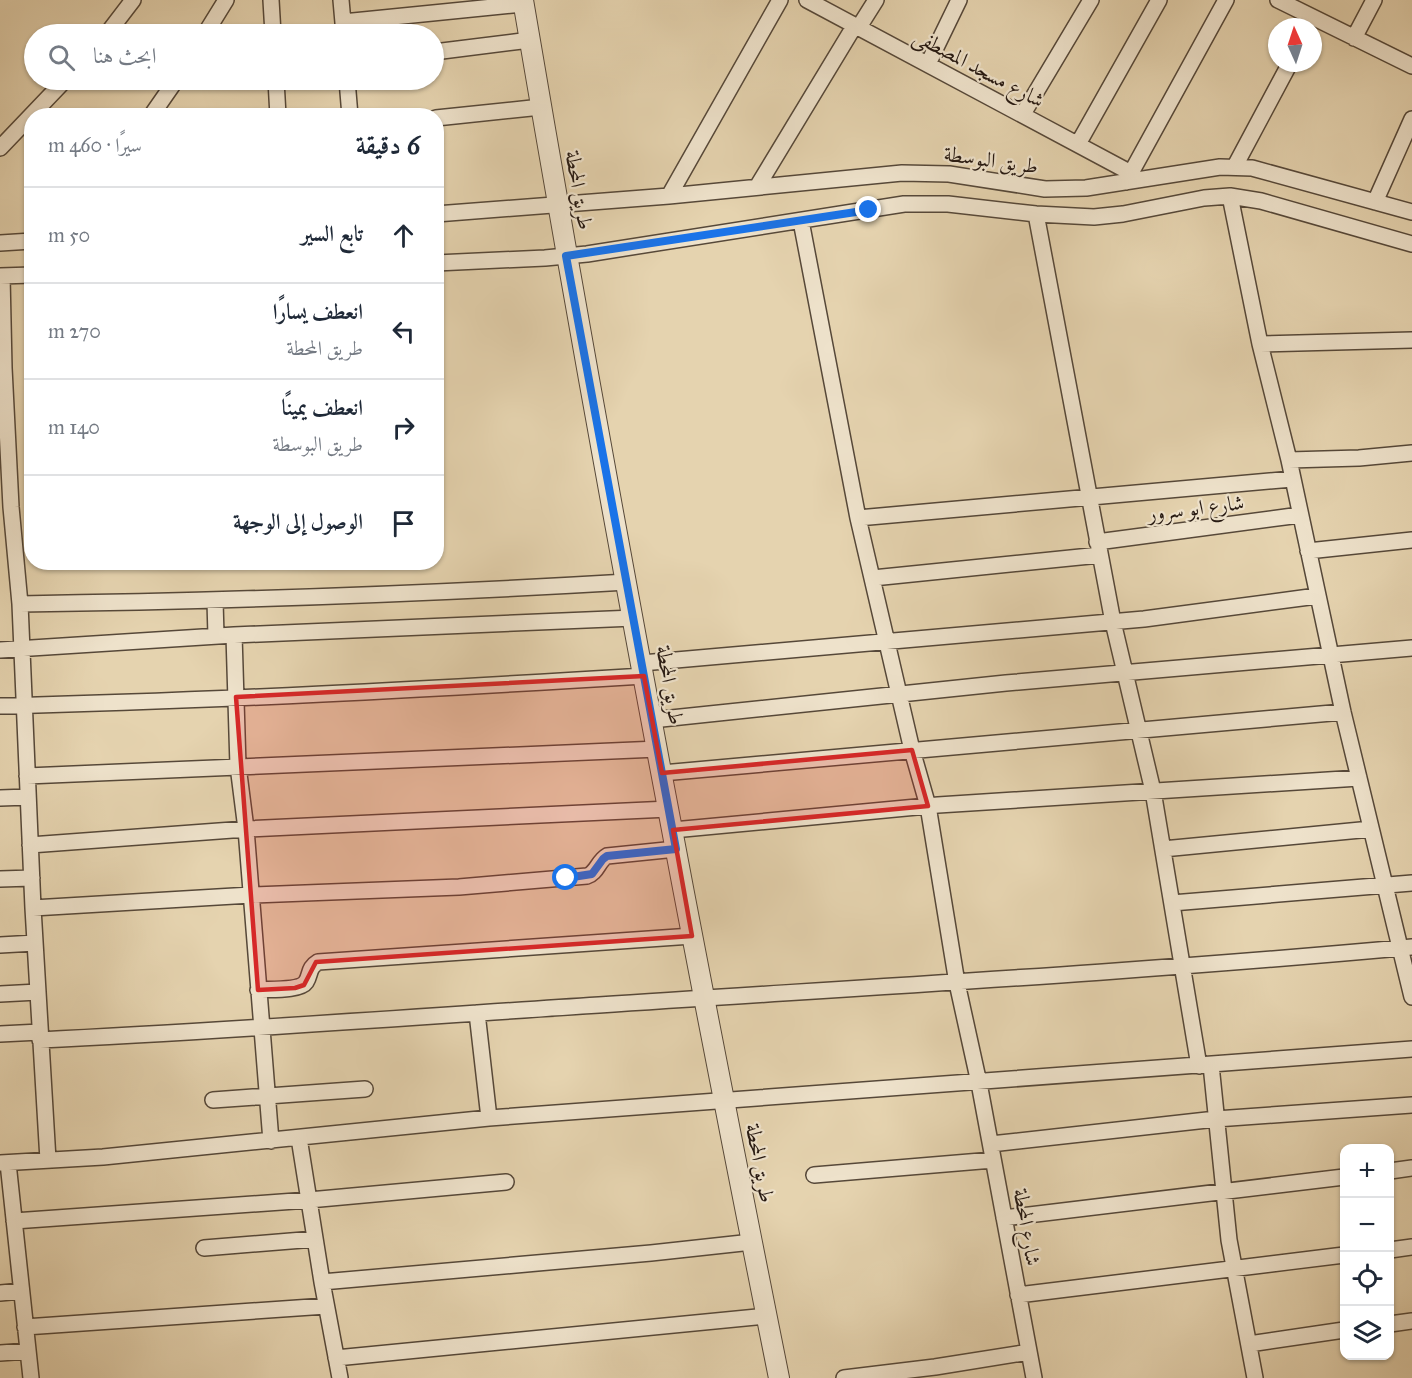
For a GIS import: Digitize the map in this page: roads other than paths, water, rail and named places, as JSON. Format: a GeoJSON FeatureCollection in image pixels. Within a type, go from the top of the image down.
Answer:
{"type":"FeatureCollection","features":[{"type":"Feature","properties":{"kind":"street"},"geometry":{"type":"LineString","coordinates":[[115,24],[133,0]]}},
{"type":"Feature","properties":{"kind":"street"},"geometry":{"type":"LineString","coordinates":[[211,24],[226,0]]}},
{"type":"Feature","properties":{"kind":"street"},"geometry":{"type":"LineString","coordinates":[[271,0],[272,24]]}},
{"type":"Feature","properties":{"kind":"street"},"geometry":{"type":"LineString","coordinates":[[341,0],[343,24]]}},
{"type":"Feature","properties":{"kind":"street"},"geometry":{"type":"LineString","coordinates":[[669,196],[780,0]]}},
{"type":"Feature","properties":{"kind":"street"},"geometry":{"type":"LineString","coordinates":[[757,188],[857,26],[876,0]]}},
{"type":"Feature","properties":{"kind":"street"},"geometry":{"type":"LineString","coordinates":[[928,64],[959,0]]}},
{"type":"Feature","properties":{"kind":"street"},"geometry":{"type":"LineString","coordinates":[[1023,114],[1091,0]]}},
{"type":"Feature","properties":{"kind":"street"},"geometry":{"type":"LineString","coordinates":[[1078,144],[1159,0]]}},
{"type":"Feature","properties":{"kind":"street"},"geometry":{"type":"LineString","coordinates":[[1129,177],[1226,0]]}},
{"type":"Feature","properties":{"kind":"street"},"geometry":{"type":"LineString","coordinates":[[1278,0],[1305,18]]}},
{"type":"Feature","properties":{"kind":"street"},"geometry":{"type":"LineString","coordinates":[[1354,38],[1374,0]]}},
{"type":"Feature","properties":{"kind":"street"},"geometry":{"type":"LineString","coordinates":[[371,24],[523,2]]}},
{"type":"Feature","properties":{"kind":"street","name":"طريق المحطة"},"geometry":{"type":"LineString","coordinates":[[523,2],[561,230],[703,999],[779,1378]]}},
{"type":"Feature","properties":{"kind":"street","name":"شارع مسجد المصطفى"},"geometry":{"type":"LineString","coordinates":[[815,2],[1078,144],[1129,177]]}},
{"type":"Feature","properties":{"kind":"street"},"geometry":{"type":"LineString","coordinates":[[1322,27],[1354,38],[1412,66]]}},
{"type":"Feature","properties":{"kind":"street"},"geometry":{"type":"LineString","coordinates":[[444,50],[530,40]]}},
{"type":"Feature","properties":{"kind":"street"},"geometry":{"type":"LineString","coordinates":[[1235,166],[1285,72]]}},
{"type":"Feature","properties":{"kind":"street"},"geometry":{"type":"LineString","coordinates":[[38,108],[55,90]]}},
{"type":"Feature","properties":{"kind":"street"},"geometry":{"type":"LineString","coordinates":[[157,108],[169,90]]}},
{"type":"Feature","properties":{"kind":"street"},"geometry":{"type":"LineString","coordinates":[[277,90],[278,108]]}},
{"type":"Feature","properties":{"kind":"street"},"geometry":{"type":"LineString","coordinates":[[348,90],[349,108]]}},
{"type":"Feature","properties":{"kind":"street"},"geometry":{"type":"LineString","coordinates":[[444,117],[541,107]]}},
{"type":"Feature","properties":{"kind":"street"},"geometry":{"type":"LineString","coordinates":[[1375,202],[1412,119]]}},
{"type":"Feature","properties":{"kind":"street"},"geometry":{"type":"LineString","coordinates":[[0,148],[24,123]]}},
{"type":"Feature","properties":{"kind":"street","name":"طريق البوسطة"},"geometry":{"type":"LineString","coordinates":[[561,230],[669,196],[902,173],[950,174],[1045,189],[1086,188],[1129,177],[1235,166],[1252,168],[1412,212]]}},
{"type":"Feature","properties":{"kind":"street"},"geometry":{"type":"LineString","coordinates":[[444,215],[561,230],[801,221],[926,202],[1036,214],[1094,217],[1123,214],[1203,198],[1230,196],[1261,201],[1412,244]]}},
{"type":"Feature","properties":{"kind":"street"},"geometry":{"type":"LineString","coordinates":[[1230,196],[1260,344],[1289,460],[1343,712],[1384,886],[1406,947],[1412,997]]}},
{"type":"Feature","properties":{"kind":"street"},"geometry":{"type":"LineString","coordinates":[[1036,214],[1098,548],[1124,672],[1153,791],[1184,967],[1216,1119],[1229,1240],[1255,1378]]}},
{"type":"Feature","properties":{"kind":"street","name":"شارع المحطة"},"geometry":{"type":"LineString","coordinates":[[801,221],[858,518],[886,641],[901,694],[912,750],[928,806],[957,983],[979,1083],[1034,1378]]}},
{"type":"Feature","properties":{"kind":"street"},"geometry":{"type":"LineString","coordinates":[[444,261],[561,230]]}},
{"type":"Feature","properties":{"kind":"street"},"geometry":{"type":"LineString","coordinates":[[0,243],[24,242]]}},
{"type":"Feature","properties":{"kind":"street"},"geometry":{"type":"LineString","coordinates":[[24,275],[1,276],[3,425],[20,604],[33,908],[48,1160]]}},
{"type":"Feature","properties":{"kind":"street"},"geometry":{"type":"LineString","coordinates":[[1260,344],[1412,340]]}},
{"type":"Feature","properties":{"kind":"street"},"geometry":{"type":"LineString","coordinates":[[1289,460],[1359,458],[1412,453]]}},
{"type":"Feature","properties":{"kind":"street"},"geometry":{"type":"LineString","coordinates":[[858,518],[1292,479]]}},
{"type":"Feature","properties":{"kind":"street","name":"شارع ابو سرور"},"geometry":{"type":"LineString","coordinates":[[873,578],[1098,548],[1300,515]]}},
{"type":"Feature","properties":{"kind":"street"},"geometry":{"type":"LineString","coordinates":[[1308,551],[1412,540]]}},
{"type":"Feature","properties":{"kind":"street"},"geometry":{"type":"LineString","coordinates":[[0,567],[16,566]]}},
{"type":"Feature","properties":{"kind":"street"},"geometry":{"type":"LineString","coordinates":[[20,604],[215,601],[627,582]]}},
{"type":"Feature","properties":{"kind":"street"},"geometry":{"type":"LineString","coordinates":[[0,706],[126,704],[236,697],[388,692],[643,669],[886,641],[1113,622],[1317,596]]}},
{"type":"Feature","properties":{"kind":"street"},"geometry":{"type":"LineString","coordinates":[[215,601],[216,636]]}},
{"type":"Feature","properties":{"kind":"street"},"geometry":{"type":"LineString","coordinates":[[0,650],[216,636],[634,618]]}},
{"type":"Feature","properties":{"kind":"street"},"geometry":{"type":"LineString","coordinates":[[234,636],[238,766],[246,829],[270,1141]]}},
{"type":"Feature","properties":{"kind":"street"},"geometry":{"type":"LineString","coordinates":[[652,720],[1124,672],[1412,648]]}},
{"type":"Feature","properties":{"kind":"street"},"geometry":{"type":"LineString","coordinates":[[662,773],[1343,712]]}},
{"type":"Feature","properties":{"kind":"street"},"geometry":{"type":"LineString","coordinates":[[27,776],[658,749]]}},
{"type":"Feature","properties":{"kind":"street"},"geometry":{"type":"LineString","coordinates":[[33,908],[251,895],[459,887],[587,876],[593,873],[607,856],[674,839],[928,806],[1359,778]]}},
{"type":"Feature","properties":{"kind":"street"},"geometry":{"type":"LineString","coordinates":[[0,798],[28,797]]}},
{"type":"Feature","properties":{"kind":"street"},"geometry":{"type":"LineString","coordinates":[[30,845],[246,829],[669,809]]}},
{"type":"Feature","properties":{"kind":"street"},"geometry":{"type":"LineString","coordinates":[[1163,849],[1371,829]]}},
{"type":"Feature","properties":{"kind":"street"},"geometry":{"type":"LineString","coordinates":[[0,879],[32,878]]}},
{"type":"Feature","properties":{"kind":"street"},"geometry":{"type":"LineString","coordinates":[[1172,903],[1412,883]]}},
{"type":"Feature","properties":{"kind":"street"},"geometry":{"type":"LineString","coordinates":[[258,990],[300,987],[306,981],[310,968],[318,962],[692,936]]}},
{"type":"Feature","properties":{"kind":"street"},"geometry":{"type":"LineString","coordinates":[[0,945],[35,943]]}},
{"type":"Feature","properties":{"kind":"street"},"geometry":{"type":"LineString","coordinates":[[0,1034],[40,1036],[261,1029],[1184,967],[1406,947]]}},
{"type":"Feature","properties":{"kind":"street"},"geometry":{"type":"LineString","coordinates":[[0,994],[38,992]]}},
{"type":"Feature","properties":{"kind":"street"},"geometry":{"type":"LineString","coordinates":[[477,1013],[489,1118]]}},
{"type":"Feature","properties":{"kind":"street"},"geometry":{"type":"LineString","coordinates":[[31,1378],[14,1221],[4,1163],[103,1157],[489,1118],[1412,1049]]}},
{"type":"Feature","properties":{"kind":"street"},"geometry":{"type":"LineString","coordinates":[[213,1100],[365,1089]]}},
{"type":"Feature","properties":{"kind":"street"},"geometry":{"type":"LineString","coordinates":[[814,1175],[1216,1119],[1412,1105]]}},
{"type":"Feature","properties":{"kind":"street"},"geometry":{"type":"LineString","coordinates":[[299,1138],[321,1282],[340,1378]]}},
{"type":"Feature","properties":{"kind":"street"},"geometry":{"type":"LineString","coordinates":[[1394,1170],[1412,1168]]}},
{"type":"Feature","properties":{"kind":"street"},"geometry":{"type":"LineString","coordinates":[[1004,1218],[1340,1177]]}},
{"type":"Feature","properties":{"kind":"street"},"geometry":{"type":"LineString","coordinates":[[14,1221],[309,1200],[506,1182]]}},
{"type":"Feature","properties":{"kind":"street"},"geometry":{"type":"LineString","coordinates":[[204,1248],[315,1239]]}},
{"type":"Feature","properties":{"kind":"street"},"geometry":{"type":"LineString","coordinates":[[321,1282],[752,1242]]}},
{"type":"Feature","properties":{"kind":"street"},"geometry":{"type":"LineString","coordinates":[[1394,1249],[1412,1247]]}},
{"type":"Feature","properties":{"kind":"street"},"geometry":{"type":"LineString","coordinates":[[1018,1295],[1340,1255]]}},
{"type":"Feature","properties":{"kind":"street"},"geometry":{"type":"LineString","coordinates":[[0,1293],[21,1291]]}},
{"type":"Feature","properties":{"kind":"street"},"geometry":{"type":"LineString","coordinates":[[25,1326],[326,1306]]}},
{"type":"Feature","properties":{"kind":"street"},"geometry":{"type":"LineString","coordinates":[[336,1358],[766,1316]]}},
{"type":"Feature","properties":{"kind":"street"},"geometry":{"type":"LineString","coordinates":[[1394,1323],[1412,1321]]}},
{"type":"Feature","properties":{"kind":"street"},"geometry":{"type":"LineString","coordinates":[[1249,1344],[1340,1331]]}},
{"type":"Feature","properties":{"kind":"street"},"geometry":{"type":"LineString","coordinates":[[0,1353],[28,1351]]}},
{"type":"Feature","properties":{"kind":"street"},"geometry":{"type":"LineString","coordinates":[[844,1378],[1029,1352]]}}]}
